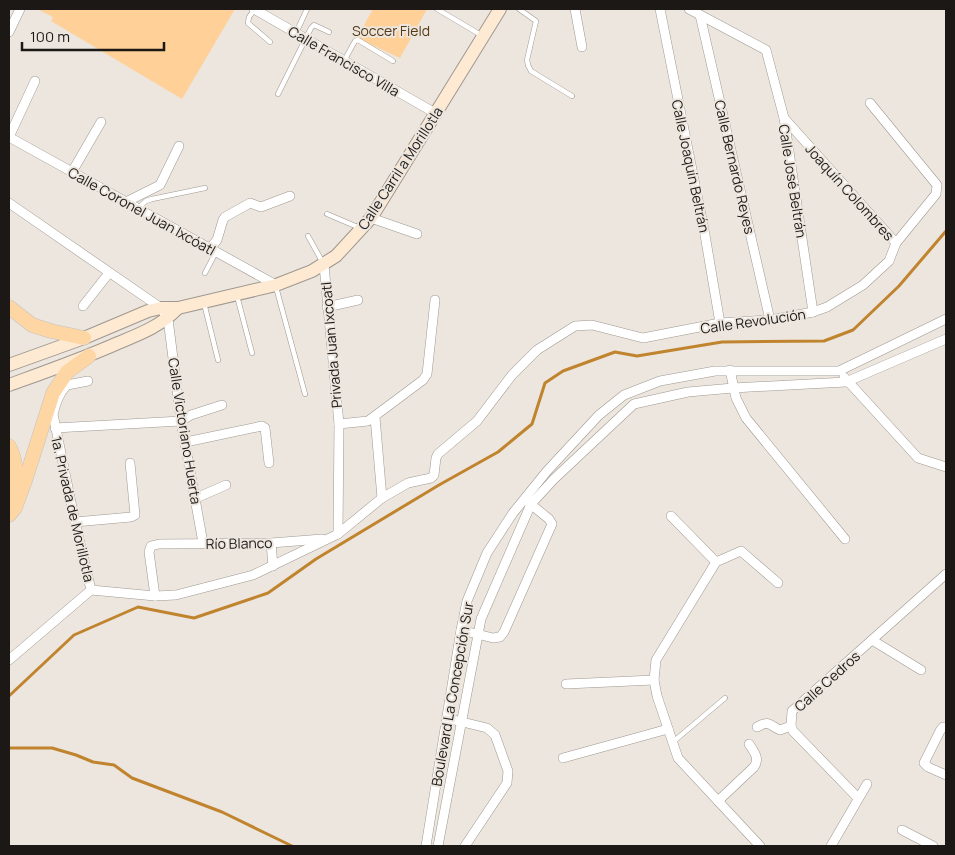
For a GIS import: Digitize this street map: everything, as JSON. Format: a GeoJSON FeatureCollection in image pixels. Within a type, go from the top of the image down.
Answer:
{"type":"FeatureCollection","features":[{"type":"Feature","properties":{"kind":"main road"},"geometry":{"type":"LineString","coordinates":[[9,307],[32,325],[84,338]]}},
{"type":"Feature","properties":{"kind":"main road"},"geometry":{"type":"LineString","coordinates":[[9,515],[15,508],[25,481],[53,393],[67,372],[89,356]]}},
{"type":"Feature","properties":{"kind":"main road"},"geometry":{"type":"LineString","coordinates":[[9,446],[13,455],[16,472],[9,495]]}},
{"type":"Feature","properties":{"kind":"street"},"geometry":{"type":"LineString","coordinates":[[9,32],[11,20],[20,9]]}},
{"type":"Feature","properties":{"kind":"street","name":"Calle Francisco Villa"},"geometry":{"type":"LineString","coordinates":[[254,9],[435,114]]}},
{"type":"Feature","properties":{"kind":"street","name":"Calle Carril a Morillotla"},"geometry":{"type":"LineString","coordinates":[[9,365],[84,338],[148,311],[204,303],[276,284],[324,265],[336,256],[371,218],[500,9]]}},
{"type":"Feature","properties":{"kind":"street"},"geometry":{"type":"LineString","coordinates":[[575,9],[582,47]]}},
{"type":"Feature","properties":{"kind":"street","name":"Calle Joaquín Beltrán"},"geometry":{"type":"LineString","coordinates":[[660,9],[706,235],[720,324]]}},
{"type":"Feature","properties":{"kind":"street"},"geometry":{"type":"LineString","coordinates":[[689,9],[700,15]]}},
{"type":"Feature","properties":{"kind":"street","name":"Calle José Beltrán"},"geometry":{"type":"LineString","coordinates":[[700,15],[766,50],[784,118],[813,312]]}},
{"type":"Feature","properties":{"kind":"street","name":"Calle Bernardo Reyes"},"geometry":{"type":"LineString","coordinates":[[700,15],[770,320]]}},
{"type":"Feature","properties":{"kind":"street"},"geometry":{"type":"LineString","coordinates":[[9,137],[35,80]]}},
{"type":"Feature","properties":{"kind":"street","name":"Calle Revolución"},"geometry":{"type":"LineString","coordinates":[[382,498],[408,483],[431,478],[434,475],[438,454],[478,421],[512,375],[537,350],[575,326],[592,325],[643,338],[720,324],[770,320],[813,312],[827,307],[863,285],[888,261],[896,243],[936,194],[937,185],[870,103]]}},
{"type":"Feature","properties":{"kind":"street","name":"Joaquín Colombres"},"geometry":{"type":"LineString","coordinates":[[784,118],[896,243]]}},
{"type":"Feature","properties":{"kind":"street"},"geometry":{"type":"LineString","coordinates":[[72,172],[101,122]]}},
{"type":"Feature","properties":{"kind":"street","name":"Calle Coronel Juan Ixcóatl"},"geometry":{"type":"LineString","coordinates":[[9,137],[276,284]]}},
{"type":"Feature","properties":{"kind":"street"},"geometry":{"type":"LineString","coordinates":[[126,202],[160,185],[179,146]]}},
{"type":"Feature","properties":{"kind":"street"},"geometry":{"type":"LineString","coordinates":[[213,249],[222,220],[225,217],[250,203],[261,207],[290,196]]}},
{"type":"Feature","properties":{"kind":"street"},"geometry":{"type":"LineString","coordinates":[[9,203],[161,308],[168,319]]}},
{"type":"Feature","properties":{"kind":"street"},"geometry":{"type":"LineString","coordinates":[[371,218],[417,234]]}},
{"type":"Feature","properties":{"kind":"street","name":"Privada Juan Ixcoatl"},"geometry":{"type":"LineString","coordinates":[[324,265],[339,424],[338,534]]}},
{"type":"Feature","properties":{"kind":"street"},"geometry":{"type":"LineString","coordinates":[[83,306],[110,273]]}},
{"type":"Feature","properties":{"kind":"street"},"geometry":{"type":"LineString","coordinates":[[327,308],[358,300]]}},
{"type":"Feature","properties":{"kind":"street","name":"Privada Juan Ixcoatl"},"geometry":{"type":"LineString","coordinates":[[339,424],[368,421],[423,380],[426,374],[435,300]]}},
{"type":"Feature","properties":{"kind":"street"},"geometry":{"type":"LineString","coordinates":[[9,385],[89,356],[153,327],[168,319],[178,308]]}},
{"type":"Feature","properties":{"kind":"street","name":"Calle Victoriano Huerta"},"geometry":{"type":"LineString","coordinates":[[168,319],[181,420],[203,543]]}},
{"type":"Feature","properties":{"kind":"street","name":"Boulevard La Concepción Sur"},"geometry":{"type":"LineString","coordinates":[[426,846],[460,630],[467,601],[487,553],[528,501],[547,471],[599,415],[624,395],[660,381],[688,375],[730,370],[840,371],[946,319]]}},
{"type":"Feature","properties":{"kind":"street","name":"Boulevard La Concepción Sur"},"geometry":{"type":"LineString","coordinates":[[438,846],[481,619],[528,501],[631,406],[688,392],[846,382],[946,339]]}},
{"type":"Feature","properties":{"kind":"street"},"geometry":{"type":"LineString","coordinates":[[730,370],[733,388],[746,418],[846,539]]}},
{"type":"Feature","properties":{"kind":"street"},"geometry":{"type":"LineString","coordinates":[[840,371],[846,382],[918,458],[946,468]]}},
{"type":"Feature","properties":{"kind":"street","name":"1a. Privada de Morillotla"},"geometry":{"type":"LineString","coordinates":[[88,381],[65,386],[53,414],[91,590]]}},
{"type":"Feature","properties":{"kind":"street"},"geometry":{"type":"LineString","coordinates":[[55,428],[181,420],[222,405]]}},
{"type":"Feature","properties":{"kind":"street"},"geometry":{"type":"LineString","coordinates":[[9,660],[91,590],[155,596],[176,595],[253,575],[338,534],[382,498],[375,417]]}},
{"type":"Feature","properties":{"kind":"street"},"geometry":{"type":"LineString","coordinates":[[186,442],[262,426],[265,428],[269,463]]}},
{"type":"Feature","properties":{"kind":"street"},"geometry":{"type":"LineString","coordinates":[[75,522],[131,517],[135,515],[130,462]]}},
{"type":"Feature","properties":{"kind":"street"},"geometry":{"type":"LineString","coordinates":[[196,498],[226,485]]}},
{"type":"Feature","properties":{"kind":"street"},"geometry":{"type":"LineString","coordinates":[[460,630],[493,638],[500,637],[504,632],[552,524],[549,519],[528,501]]}},
{"type":"Feature","properties":{"kind":"street"},"geometry":{"type":"LineString","coordinates":[[671,516],[716,562]]}},
{"type":"Feature","properties":{"kind":"street","name":"Río Blanco"},"geometry":{"type":"LineString","coordinates":[[155,596],[149,552],[151,546],[159,544],[271,543],[327,538]]}},
{"type":"Feature","properties":{"kind":"street"},"geometry":{"type":"LineString","coordinates":[[271,543],[273,566]]}},
{"type":"Feature","properties":{"kind":"street"},"geometry":{"type":"LineString","coordinates":[[760,846],[678,758],[657,696],[654,680],[656,660],[716,562],[741,550],[778,583]]}},
{"type":"Feature","properties":{"kind":"street","name":"Calle Cedros"},"geometry":{"type":"LineString","coordinates":[[858,798],[793,732],[790,726],[792,711],[946,574]]}},
{"type":"Feature","properties":{"kind":"street"},"geometry":{"type":"LineString","coordinates":[[872,640],[921,670]]}},
{"type":"Feature","properties":{"kind":"street"},"geometry":{"type":"LineString","coordinates":[[566,684],[654,680]]}},
{"type":"Feature","properties":{"kind":"street"},"geometry":{"type":"LineString","coordinates":[[446,718],[487,728],[495,736],[508,771],[507,783],[465,846]]}},
{"type":"Feature","properties":{"kind":"street"},"geometry":{"type":"LineString","coordinates":[[757,727],[765,723],[769,723],[780,730],[790,726]]}},
{"type":"Feature","properties":{"kind":"street"},"geometry":{"type":"LineString","coordinates":[[946,727],[943,727],[940,731],[924,764],[946,775]]}},
{"type":"Feature","properties":{"kind":"street"},"geometry":{"type":"LineString","coordinates":[[563,758],[668,729]]}},
{"type":"Feature","properties":{"kind":"street"},"geometry":{"type":"LineString","coordinates":[[718,801],[757,762],[758,757],[749,744]]}},
{"type":"Feature","properties":{"kind":"street"},"geometry":{"type":"LineString","coordinates":[[831,846],[867,784]]}},
{"type":"Feature","properties":{"kind":"street"},"geometry":{"type":"LineString","coordinates":[[902,830],[933,846]]}},
{"type":"Feature","properties":{"kind":"lane"},"geometry":{"type":"LineString","coordinates":[[254,9],[248,17],[248,23],[270,42]]}},
{"type":"Feature","properties":{"kind":"lane"},"geometry":{"type":"LineString","coordinates":[[296,33],[306,9]]}},
{"type":"Feature","properties":{"kind":"lane"},"geometry":{"type":"LineString","coordinates":[[437,9],[483,37]]}},
{"type":"Feature","properties":{"kind":"lane"},"geometry":{"type":"LineString","coordinates":[[519,9],[536,21],[527,60],[531,71],[572,96]]}},
{"type":"Feature","properties":{"kind":"lane"},"geometry":{"type":"LineString","coordinates":[[278,94],[305,39],[314,25],[329,32]]}},
{"type":"Feature","properties":{"kind":"lane"},"geometry":{"type":"LineString","coordinates":[[344,61],[355,41],[358,40],[393,61]]}},
{"type":"Feature","properties":{"kind":"lane"},"geometry":{"type":"LineString","coordinates":[[138,208],[146,201],[152,199],[205,188]]}},
{"type":"Feature","properties":{"kind":"lane"},"geometry":{"type":"LineString","coordinates":[[327,214],[362,229]]}},
{"type":"Feature","properties":{"kind":"lane"},"geometry":{"type":"LineString","coordinates":[[308,236],[324,265]]}},
{"type":"Feature","properties":{"kind":"lane"},"geometry":{"type":"LineString","coordinates":[[205,273],[213,249]]}},
{"type":"Feature","properties":{"kind":"lane"},"geometry":{"type":"LineString","coordinates":[[276,284],[306,394]]}},
{"type":"Feature","properties":{"kind":"lane"},"geometry":{"type":"LineString","coordinates":[[236,294],[252,353]]}},
{"type":"Feature","properties":{"kind":"lane"},"geometry":{"type":"LineString","coordinates":[[204,303],[218,360]]}},
{"type":"Feature","properties":{"kind":"lane"},"geometry":{"type":"LineString","coordinates":[[673,742],[725,698]]}},
{"type":"Feature","properties":{"kind":"green space"},"geometry":{"type":"Polygon","coordinates":[[[37,9],[235,9],[182,99],[51,21],[53,17],[37,9]]]}},
{"type":"Feature","properties":{"kind":"green space","name":"Soccer Field"},"geometry":{"type":"Polygon","coordinates":[[[373,9],[427,9],[400,58],[357,38],[373,9]]]}},
{"type":"Feature","properties":{"kind":"waterway"},"geometry":{"type":"LineString","coordinates":[[9,696],[74,635],[138,607],[194,618],[268,593],[316,559],[498,452],[532,424],[545,383],[563,371],[615,352],[637,356],[722,342],[824,341],[853,330],[899,286],[946,231]]}},
{"type":"Feature","properties":{"kind":"waterway"},"geometry":{"type":"LineString","coordinates":[[9,748],[52,748],[93,762],[114,765],[132,778],[222,812],[292,846]]}}]}
